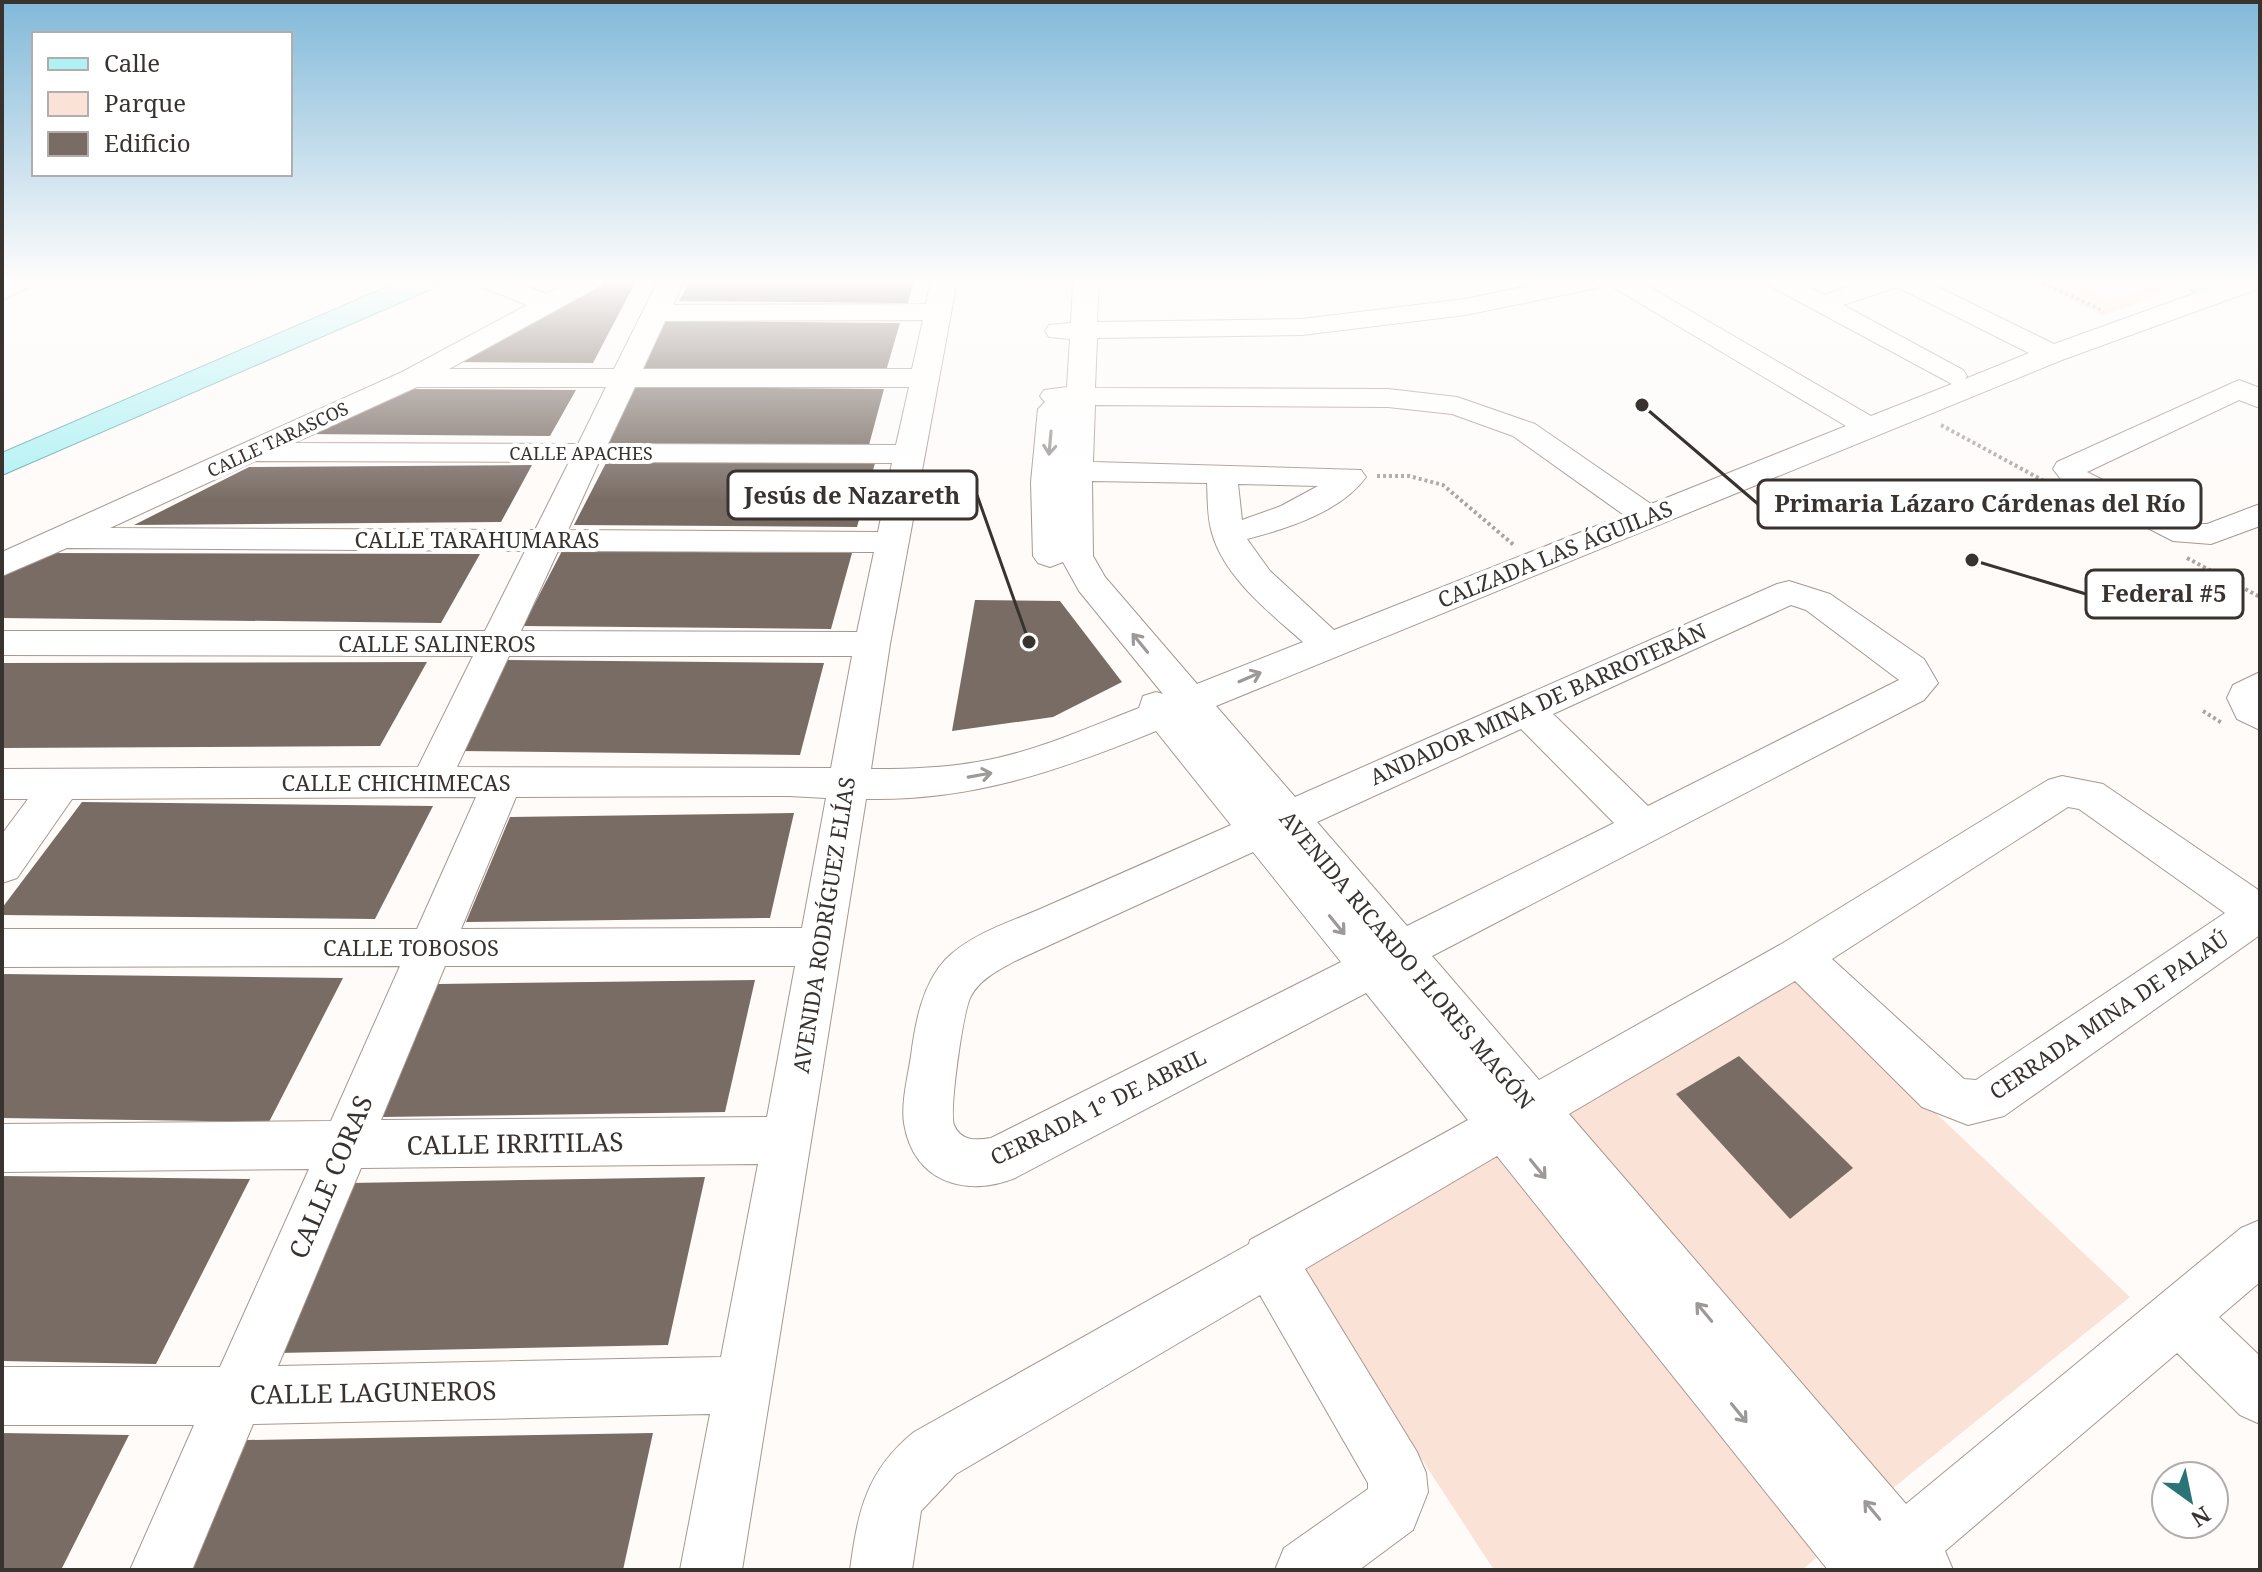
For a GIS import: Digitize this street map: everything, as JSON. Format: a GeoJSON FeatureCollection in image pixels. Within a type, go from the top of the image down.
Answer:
{"type":"FeatureCollection","features":[{"type":"Feature","properties":{"kind":"main road"},"geometry":{"type":"LineString","coordinates":[[2,442],[212,354]]}},
{"type":"Feature","properties":{"kind":"main road"},"geometry":{"type":"LineString","coordinates":[[140,407],[130,400],[135,393],[216,354]]}},
{"type":"Feature","properties":{"kind":"main road"},"geometry":{"type":"LineString","coordinates":[[2,465],[259,354]]}},
{"type":"Feature","properties":{"kind":"street","name":"CALLE TARASCOS"},"geometry":{"type":"LineString","coordinates":[[2,565],[412,378],[456,354]]}},
{"type":"Feature","properties":{"kind":"street"},"geometry":{"type":"LineString","coordinates":[[430,783],[636,354]]}},
{"type":"Feature","properties":{"kind":"street","name":"AVENIDA RODRÍGUEZ ELÍAS"},"geometry":{"type":"LineString","coordinates":[[711,1570],[788,1140],[848,776],[930,354]]}},
{"type":"Feature","properties":{"kind":"street","name":"AVENIDA RICARDO FLORES MAGÓN"},"geometry":{"type":"LineString","coordinates":[[1070,354],[1067,396],[1047,482],[1050,557],[1056,575],[1168,698],[1892,1564]]}},
{"type":"Feature","properties":{"kind":"street"},"geometry":{"type":"LineString","coordinates":[[1745,354],[1860,422]]}},
{"type":"Feature","properties":{"kind":"street"},"geometry":{"type":"LineString","coordinates":[[1914,354],[1953,376]]}},
{"type":"Feature","properties":{"kind":"street","name":"CALZADA LAS ÁGUILAS"},"geometry":{"type":"LineString","coordinates":[[1860,422],[1953,376],[2029,354]]}},
{"type":"Feature","properties":{"kind":"street","name":"CALZADA LAS ÁGUILAS"},"geometry":{"type":"LineString","coordinates":[[848,776],[978,776],[1024,766],[1168,698],[1318,636],[2033,354]]}},
{"type":"Feature","properties":{"kind":"street"},"geometry":{"type":"LineString","coordinates":[[412,378],[926,378]]}},
{"type":"Feature","properties":{"kind":"street"},"geometry":{"type":"LineString","coordinates":[[2260,399],[2239,389],[2068,469],[2077,479],[2185,534],[2211,534],[2260,514]]}},
{"type":"Feature","properties":{"kind":"street"},"geometry":{"type":"LineString","coordinates":[[1067,396],[1388,398],[1457,406],[1524,430],[1639,509]]}},
{"type":"Feature","properties":{"kind":"street","name":"AVENIDA RICARDO FLORES MAGÓN"},"geometry":{"type":"LineString","coordinates":[[1067,396],[1076,471],[1076,556],[1168,698]]}},
{"type":"Feature","properties":{"kind":"street","name":"CALLE APACHES"},"geometry":{"type":"LineString","coordinates":[[251,452],[911,454]]}},
{"type":"Feature","properties":{"kind":"street"},"geometry":{"type":"LineString","coordinates":[[1076,471],[1350,477]]}},
{"type":"Feature","properties":{"kind":"street"},"geometry":{"type":"LineString","coordinates":[[1222,474],[1228,534],[1237,552],[1318,636]]}},
{"type":"Feature","properties":{"kind":"street"},"geometry":{"type":"LineString","coordinates":[[1228,534],[1299,512],[1328,496],[1350,477]]}},
{"type":"Feature","properties":{"kind":"street","name":"CALZADA LAS ÁGUILAS"},"geometry":{"type":"LineString","coordinates":[[1318,636],[1516,546],[1639,509]]}},
{"type":"Feature","properties":{"kind":"street","name":"CALLE TARAHUMARAS"},"geometry":{"type":"LineString","coordinates":[[61,538],[894,542]]}},
{"type":"Feature","properties":{"kind":"street","name":"ANDADOR MINA DE BARROTERÁN"},"geometry":{"type":"LineString","coordinates":[[1273,823],[1789,592],[1818,602],[1911,668],[1919,683],[1911,691],[1642,826]]}},
{"type":"Feature","properties":{"kind":"street","name":"CALLE SALINEROS"},"geometry":{"type":"LineString","coordinates":[[2,643],[872,644]]}},
{"type":"Feature","properties":{"kind":"street"},"geometry":{"type":"LineString","coordinates":[[2260,685],[2246,694],[2245,699],[2246,706],[2260,716]]}},
{"type":"Feature","properties":{"kind":"street"},"geometry":{"type":"LineString","coordinates":[[1386,959],[1642,826],[1526,711]]}},
{"type":"Feature","properties":{"kind":"street","name":"CALLE CHICHIMECAS"},"geometry":{"type":"LineString","coordinates":[[2,784],[789,781],[848,776]]}},
{"type":"Feature","properties":{"kind":"street"},"geometry":{"type":"LineString","coordinates":[[2,866],[62,783]]}},
{"type":"Feature","properties":{"kind":"street","name":"CALLE CORAS"},"geometry":{"type":"LineString","coordinates":[[161,1570],[502,783]]}},
{"type":"Feature","properties":{"kind":"street","name":"CERRADA MINA DE PALAÚ"},"geometry":{"type":"LineString","coordinates":[[2072,790],[2089,795],[2243,902],[2249,911],[2248,919],[2238,928],[1987,1100],[1972,1104],[1960,1103],[1939,1091],[1799,956],[2056,794],[2072,790]]}},
{"type":"Feature","properties":{"kind":"street","name":"CERRADA 1° DE ABRIL"},"geometry":{"type":"LineString","coordinates":[[1273,823],[999,948],[966,969],[951,988],[943,1006],[928,1121],[933,1139],[946,1156],[966,1164],[997,1161],[1386,959]]}},
{"type":"Feature","properties":{"kind":"street","name":"CALLE TOBOSOS"},"geometry":{"type":"LineString","coordinates":[[2,948],[820,947]]}},
{"type":"Feature","properties":{"kind":"street"},"geometry":{"type":"LineString","coordinates":[[881,1570],[892,1500],[914,1469],[935,1453],[1799,956]]}},
{"type":"Feature","properties":{"kind":"street","name":"CALLE IRRITILAS"},"geometry":{"type":"LineString","coordinates":[[2,1148],[788,1140]]}},
{"type":"Feature","properties":{"kind":"street"},"geometry":{"type":"LineString","coordinates":[[1892,1564],[2177,1315],[2260,1247]]}},
{"type":"Feature","properties":{"kind":"street"},"geometry":{"type":"LineString","coordinates":[[1269,1259],[1396,1473],[1399,1485],[1392,1509],[1306,1570]]}},
{"type":"Feature","properties":{"kind":"street"},"geometry":{"type":"LineString","coordinates":[[2177,1315],[2260,1395]]}},
{"type":"Feature","properties":{"kind":"street","name":"CALLE LAGUNEROS"},"geometry":{"type":"LineString","coordinates":[[2,1396],[236,1396],[744,1385]]}},
{"type":"Feature","properties":{"kind":"path"},"geometry":{"type":"LineString","coordinates":[[1350,477],[1430,479],[1443,485],[1516,546]]}},
{"type":"Feature","properties":{"kind":"green space"},"geometry":{"type":"Polygon","coordinates":[[[1790,975],[2130,1297],[1877,1501],[1554,1114],[1790,975]]]}},
{"type":"Feature","properties":{"kind":"green space"},"geometry":{"type":"Polygon","coordinates":[[[1493,1141],[1824,1551],[1802,1570],[1494,1570],[1293,1262],[1493,1141]]]}},
{"type":"Feature","properties":{"kind":"building"},"geometry":{"type":"Polygon","coordinates":[[[465,354],[598,354],[593,363],[451,362],[465,354]]]}},
{"type":"Feature","properties":{"kind":"building"},"geometry":{"type":"Polygon","coordinates":[[[649,354],[891,354],[886,371],[641,370],[649,354]]]}},
{"type":"Feature","properties":{"kind":"building"},"geometry":{"type":"Polygon","coordinates":[[[634,387],[884,389],[869,445],[605,443],[634,387]]]}},
{"type":"Feature","properties":{"kind":"building"},"geometry":{"type":"Polygon","coordinates":[[[402,389],[576,390],[550,436],[306,434],[402,389]]]}},
{"type":"Feature","properties":{"kind":"building"},"geometry":{"type":"Polygon","coordinates":[[[607,461],[875,463],[857,527],[574,525],[607,461]]]}},
{"type":"Feature","properties":{"kind":"building"},"geometry":{"type":"Polygon","coordinates":[[[532,465],[501,522],[134,525],[249,467],[532,465]]]}},
{"type":"Feature","properties":{"kind":"building"},"geometry":{"type":"Polygon","coordinates":[[[562,551],[852,553],[831,629],[523,626],[562,551]]]}},
{"type":"Feature","properties":{"kind":"building"},"geometry":{"type":"Polygon","coordinates":[[[40,553],[480,554],[441,623],[2,618],[2,571],[40,553]]]}},
{"type":"Feature","properties":{"kind":"building"},"geometry":{"type":"Polygon","coordinates":[[[975,600],[1060,601],[1122,682],[1053,717],[952,731],[975,600]]]}},
{"type":"Feature","properties":{"kind":"building"},"geometry":{"type":"Polygon","coordinates":[[[507,660],[824,663],[800,755],[460,751],[507,660]]]}},
{"type":"Feature","properties":{"kind":"building"},"geometry":{"type":"Polygon","coordinates":[[[427,662],[380,746],[2,748],[2,663],[427,662]]]}},
{"type":"Feature","properties":{"kind":"building"},"geometry":{"type":"Polygon","coordinates":[[[82,802],[433,806],[375,919],[2,915],[2,908],[82,802]]]}},
{"type":"Feature","properties":{"kind":"building"},"geometry":{"type":"Polygon","coordinates":[[[794,813],[770,918],[466,922],[510,817],[794,813]]]}},
{"type":"Feature","properties":{"kind":"building"},"geometry":{"type":"Polygon","coordinates":[[[2,974],[343,978],[269,1122],[2,1118],[2,974]]]}},
{"type":"Feature","properties":{"kind":"building"},"geometry":{"type":"Polygon","coordinates":[[[755,980],[725,1112],[382,1117],[438,984],[755,980]]]}},
{"type":"Feature","properties":{"kind":"building"},"geometry":{"type":"Polygon","coordinates":[[[1739,1056],[1853,1168],[1790,1219],[1676,1094],[1739,1056]]]}},
{"type":"Feature","properties":{"kind":"building"},"geometry":{"type":"Polygon","coordinates":[[[2,1176],[250,1179],[156,1364],[2,1361],[2,1176]]]}},
{"type":"Feature","properties":{"kind":"building"},"geometry":{"type":"Polygon","coordinates":[[[705,1177],[668,1345],[278,1353],[350,1183],[705,1177]]]}},
{"type":"Feature","properties":{"kind":"building"},"geometry":{"type":"Polygon","coordinates":[[[2,1433],[129,1435],[61,1570],[2,1570],[2,1433]]]}},
{"type":"Feature","properties":{"kind":"building"},"geometry":{"type":"Polygon","coordinates":[[[653,1433],[623,1570],[192,1570],[247,1440],[653,1433]]]}},
{"type":"Feature","properties":{"kind":"place","name":"Primaria Lázaro Cárdenas del Río"},"geometry":{"type":"Point","coordinates":[1642,405]}},
{"type":"Feature","properties":{"kind":"place","name":"Federal #5"},"geometry":{"type":"Point","coordinates":[1972,560]}},
{"type":"Feature","properties":{"kind":"place","name":"Jesús de Nazareth"},"geometry":{"type":"Point","coordinates":[1029,642]}}]}
